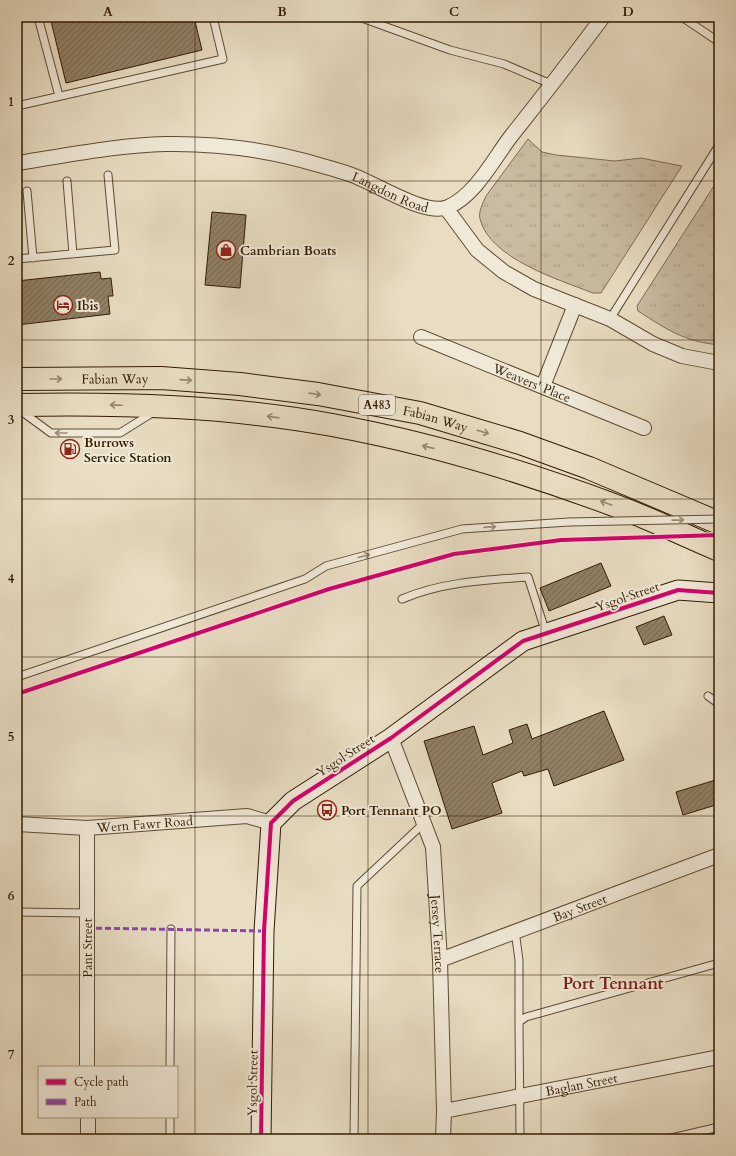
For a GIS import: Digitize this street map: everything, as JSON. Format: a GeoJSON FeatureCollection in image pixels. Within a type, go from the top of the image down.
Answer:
{"type":"FeatureCollection","features":[{"type":"Feature","properties":{"kind":"highway","name":"Fabian Way"},"geometry":{"type":"LineString","coordinates":[[17,379],[161,378],[240,384],[318,394],[413,412],[520,443],[548,453],[589,468],[719,523]]}},
{"type":"Feature","properties":{"kind":"highway","name":"Fabian Way"},"geometry":{"type":"LineString","coordinates":[[17,405],[86,404],[163,407],[248,414],[332,425],[434,448],[519,472],[621,508],[719,550]]}},
{"type":"Feature","properties":{"kind":"street"},"geometry":{"type":"LineString","coordinates":[[446,208],[468,194],[511,136],[553,85],[603,17]]}},
{"type":"Feature","properties":{"kind":"street","name":"Langdon Road"},"geometry":{"type":"LineString","coordinates":[[17,163],[88,152],[164,144],[222,146],[282,154],[352,174],[414,204],[430,209],[446,208],[477,250],[504,272],[534,289],[610,319],[653,344],[682,356],[719,364]]}},
{"type":"Feature","properties":{"kind":"street"},"geometry":{"type":"LineString","coordinates":[[543,386],[575,305]]}},
{"type":"Feature","properties":{"kind":"street","name":"Weavers' Place"},"geometry":{"type":"LineString","coordinates":[[420,336],[644,428]]}},
{"type":"Feature","properties":{"kind":"street","name":"Ysgol Street"},"geometry":{"type":"LineString","coordinates":[[261,1139],[264,931],[271,823],[293,801],[390,738],[523,641],[678,590],[719,593]]}},
{"type":"Feature","properties":{"kind":"street","name":"Jersey Terrace"},"geometry":{"type":"LineString","coordinates":[[390,738],[433,847],[440,960],[444,1111],[443,1139]]}},
{"type":"Feature","properties":{"kind":"street","name":"Wern Fawr Road"},"geometry":{"type":"LineString","coordinates":[[17,824],[87,828],[247,816],[271,823]]}},
{"type":"Feature","properties":{"kind":"street","name":"Pant Street"},"geometry":{"type":"LineString","coordinates":[[87,828],[88,1066]]}},
{"type":"Feature","properties":{"kind":"street","name":"Bay Street"},"geometry":{"type":"LineString","coordinates":[[440,960],[719,855]]}},
{"type":"Feature","properties":{"kind":"street","name":"Baglan Street"},"geometry":{"type":"LineString","coordinates":[[444,1111],[719,1057]]}},
{"type":"Feature","properties":{"kind":"street"},"geometry":{"type":"LineString","coordinates":[[88,1118],[88,1139]]}},
{"type":"Feature","properties":{"kind":"lane"},"geometry":{"type":"LineString","coordinates":[[38,17],[59,96]]}},
{"type":"Feature","properties":{"kind":"lane"},"geometry":{"type":"LineString","coordinates":[[17,106],[223,59],[213,17]]}},
{"type":"Feature","properties":{"kind":"lane"},"geometry":{"type":"LineString","coordinates":[[359,17],[450,50],[504,64],[553,85]]}},
{"type":"Feature","properties":{"kind":"lane"},"geometry":{"type":"LineString","coordinates":[[682,17],[719,42]]}},
{"type":"Feature","properties":{"kind":"lane"},"geometry":{"type":"LineString","coordinates":[[610,319],[719,145]]}},
{"type":"Feature","properties":{"kind":"lane"},"geometry":{"type":"LineString","coordinates":[[17,259],[115,250],[108,175]]}},
{"type":"Feature","properties":{"kind":"lane"},"geometry":{"type":"LineString","coordinates":[[67,181],[73,254]]}},
{"type":"Feature","properties":{"kind":"lane"},"geometry":{"type":"LineString","coordinates":[[27,191],[33,258]]}},
{"type":"Feature","properties":{"kind":"lane"},"geometry":{"type":"LineString","coordinates":[[17,409],[51,433],[120,433],[163,407]]}},
{"type":"Feature","properties":{"kind":"lane"},"geometry":{"type":"LineString","coordinates":[[17,677],[305,579],[326,566],[462,529],[569,522],[719,519]]}},
{"type":"Feature","properties":{"kind":"lane"},"geometry":{"type":"LineString","coordinates":[[402,599],[433,588],[452,584],[528,577],[546,634]]}},
{"type":"Feature","properties":{"kind":"lane"},"geometry":{"type":"LineString","coordinates":[[708,696],[719,704]]}},
{"type":"Feature","properties":{"kind":"lane"},"geometry":{"type":"LineString","coordinates":[[354,1139],[357,886],[424,823]]}},
{"type":"Feature","properties":{"kind":"lane"},"geometry":{"type":"LineString","coordinates":[[17,912],[87,913]]}},
{"type":"Feature","properties":{"kind":"lane"},"geometry":{"type":"LineString","coordinates":[[170,1066],[171,929]]}},
{"type":"Feature","properties":{"kind":"lane"},"geometry":{"type":"LineString","coordinates":[[515,932],[519,960],[521,1096],[520,1139]]}},
{"type":"Feature","properties":{"kind":"lane"},"geometry":{"type":"LineString","coordinates":[[519,1022],[533,1015],[719,963]]}},
{"type":"Feature","properties":{"kind":"lane"},"geometry":{"type":"LineString","coordinates":[[170,1118],[170,1139]]}},
{"type":"Feature","properties":{"kind":"lane"},"geometry":{"type":"LineString","coordinates":[[667,1139],[719,1127]]}},
{"type":"Feature","properties":{"kind":"green space"},"geometry":{"type":"Polygon","coordinates":[[[528,139],[542,152],[556,155],[615,161],[641,158],[682,166],[601,293],[593,293],[563,282],[528,266],[511,257],[497,246],[486,233],[480,219],[480,210],[486,196],[528,139]]]}},
{"type":"Feature","properties":{"kind":"green space"},"geometry":{"type":"Polygon","coordinates":[[[719,178],[719,345],[695,341],[676,334],[638,311],[637,306],[719,178]]]}},
{"type":"Feature","properties":{"kind":"building"},"geometry":{"type":"Polygon","coordinates":[[[50,17],[194,17],[202,50],[66,83],[50,17]]]}},
{"type":"Feature","properties":{"kind":"building","name":"Cambrian Boats"},"geometry":{"type":"Polygon","coordinates":[[[212,212],[246,215],[240,288],[205,285],[212,212]]]}},
{"type":"Feature","properties":{"kind":"building","name":"Ibis"},"geometry":{"type":"Polygon","coordinates":[[[100,272],[101,279],[111,278],[113,296],[108,296],[110,314],[17,325],[17,281],[100,272]]]}},
{"type":"Feature","properties":{"kind":"building"},"geometry":{"type":"Polygon","coordinates":[[[601,563],[611,586],[549,611],[540,588],[601,563]]]}},
{"type":"Feature","properties":{"kind":"building"},"geometry":{"type":"Polygon","coordinates":[[[664,616],[672,635],[644,645],[636,627],[664,616]]]}},
{"type":"Feature","properties":{"kind":"building"},"geometry":{"type":"Polygon","coordinates":[[[604,711],[624,760],[554,786],[548,769],[524,776],[522,771],[492,783],[502,813],[452,829],[424,741],[474,726],[483,755],[513,743],[509,730],[527,724],[532,739],[604,711]]]}},
{"type":"Feature","properties":{"kind":"building"},"geometry":{"type":"Polygon","coordinates":[[[719,779],[719,804],[683,815],[676,792],[719,779]]]}},
{"type":"Feature","properties":{"kind":"marked path"},"geometry":{"type":"LineString","coordinates":[[87,928],[264,931]]}},
{"type":"Feature","properties":{"kind":"cycle path"},"geometry":{"type":"LineString","coordinates":[[17,694],[329,589],[454,554],[561,540],[719,535]]}},
{"type":"Feature","properties":{"kind":"cycle path"},"geometry":{"type":"LineString","coordinates":[[261,1139],[264,931],[271,823],[293,801],[391,738],[523,641],[678,590],[719,593]]}},
{"type":"Feature","properties":{"kind":"place","name":"Cambrian Boats"},"geometry":{"type":"Point","coordinates":[226,250]}},
{"type":"Feature","properties":{"kind":"place","name":"Ibis"},"geometry":{"type":"Point","coordinates":[63,305]}},
{"type":"Feature","properties":{"kind":"place","name":"Burrows Service Station"},"geometry":{"type":"Point","coordinates":[70,449]}},
{"type":"Feature","properties":{"kind":"place","name":"Port Tennant PO"},"geometry":{"type":"Point","coordinates":[327,810]}},
{"type":"Feature","properties":{"kind":"district","name":"Port Tennant"},"geometry":{"type":"Point","coordinates":[613,983]}}]}
